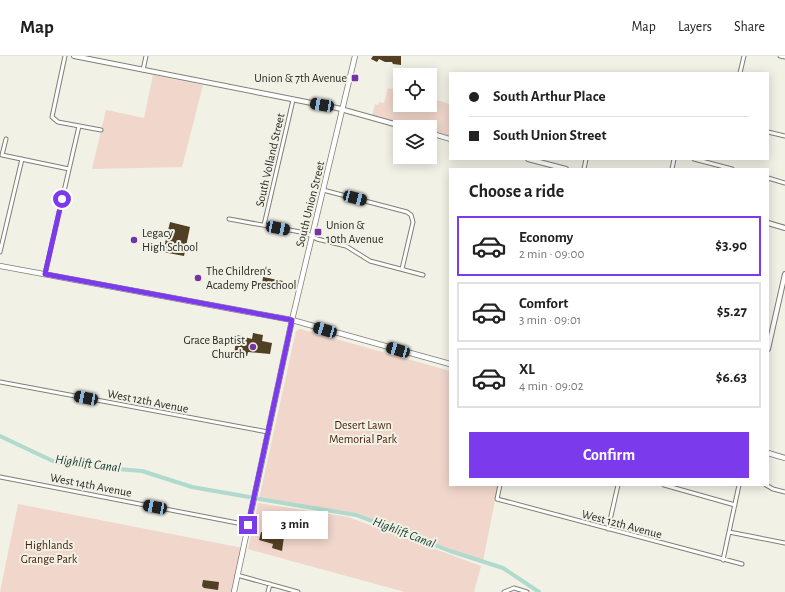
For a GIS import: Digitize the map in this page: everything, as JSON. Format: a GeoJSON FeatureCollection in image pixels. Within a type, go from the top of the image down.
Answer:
{"type":"FeatureCollection","features":[{"type":"Feature","properties":{"kind":"main road","name":"South Union Street"},"geometry":{"type":"LineString","coordinates":[[234,592],[292,320],[355,56]]}},
{"type":"Feature","properties":{"kind":"main road"},"geometry":{"type":"LineString","coordinates":[[0,266],[292,320],[449,364]]}},
{"type":"Feature","properties":{"kind":"main road"},"geometry":{"type":"LineString","coordinates":[[769,453],[785,458]]}},
{"type":"Feature","properties":{"kind":"street"},"geometry":{"type":"LineString","coordinates":[[65,56],[52,113],[53,119],[58,122],[100,130]]}},
{"type":"Feature","properties":{"kind":"street"},"geometry":{"type":"LineString","coordinates":[[74,56],[343,110],[393,124]]}},
{"type":"Feature","properties":{"kind":"street"},"geometry":{"type":"LineString","coordinates":[[143,70],[146,56]]}},
{"type":"Feature","properties":{"kind":"street"},"geometry":{"type":"LineString","coordinates":[[740,72],[744,56]]}},
{"type":"Feature","properties":{"kind":"street"},"geometry":{"type":"LineString","coordinates":[[780,56],[785,57]]}},
{"type":"Feature","properties":{"kind":"street","name":"South Volland Street"},"geometry":{"type":"LineString","coordinates":[[264,225],[293,100]]}},
{"type":"Feature","properties":{"kind":"street"},"geometry":{"type":"LineString","coordinates":[[45,274],[79,126]]}},
{"type":"Feature","properties":{"kind":"street"},"geometry":{"type":"LineString","coordinates":[[769,132],[785,136]]}},
{"type":"Feature","properties":{"kind":"street"},"geometry":{"type":"LineString","coordinates":[[437,136],[449,139]]}},
{"type":"Feature","properties":{"kind":"street"},"geometry":{"type":"LineString","coordinates":[[6,139],[2,156],[69,169]]}},
{"type":"Feature","properties":{"kind":"street"},"geometry":{"type":"LineString","coordinates":[[0,252],[22,159]]}},
{"type":"Feature","properties":{"kind":"street"},"geometry":{"type":"LineString","coordinates":[[532,160],[562,168]]}},
{"type":"Feature","properties":{"kind":"street"},"geometry":{"type":"LineString","coordinates":[[698,160],[728,168]]}},
{"type":"Feature","properties":{"kind":"street"},"geometry":{"type":"LineString","coordinates":[[769,178],[785,183]]}},
{"type":"Feature","properties":{"kind":"street"},"geometry":{"type":"LineString","coordinates":[[324,190],[407,212],[412,216],[413,222],[402,269]]}},
{"type":"Feature","properties":{"kind":"street"},"geometry":{"type":"LineString","coordinates":[[229,218],[306,233],[346,246],[370,261],[422,275]]}},
{"type":"Feature","properties":{"kind":"street"},"geometry":{"type":"LineString","coordinates":[[769,223],[785,228]]}},
{"type":"Feature","properties":{"kind":"street"},"geometry":{"type":"LineString","coordinates":[[769,342],[785,274]]}},
{"type":"Feature","properties":{"kind":"street","name":"West 12th Avenue"},"geometry":{"type":"LineString","coordinates":[[0,382],[268,432]]}},
{"type":"Feature","properties":{"kind":"street","name":"West 14th Avenue"},"geometry":{"type":"LineString","coordinates":[[0,477],[248,525]]}},
{"type":"Feature","properties":{"kind":"street","name":"West 12th Avenue"},"geometry":{"type":"LineString","coordinates":[[500,486],[497,499],[608,530],[742,564]]}},
{"type":"Feature","properties":{"kind":"street"},"geometry":{"type":"LineString","coordinates":[[608,530],[618,486]]}},
{"type":"Feature","properties":{"kind":"street"},"geometry":{"type":"LineString","coordinates":[[668,486],[735,504]]}},
{"type":"Feature","properties":{"kind":"street"},"geometry":{"type":"LineString","coordinates":[[723,560],[739,486]]}},
{"type":"Feature","properties":{"kind":"street"},"geometry":{"type":"LineString","coordinates":[[768,486],[785,492]]}},
{"type":"Feature","properties":{"kind":"street"},"geometry":{"type":"LineString","coordinates":[[729,532],[785,543]]}},
{"type":"Feature","properties":{"kind":"street"},"geometry":{"type":"LineString","coordinates":[[237,575],[298,592]]}},
{"type":"Feature","properties":{"kind":"street"},"geometry":{"type":"LineString","coordinates":[[268,592],[270,584]]}},
{"type":"Feature","properties":{"kind":"street"},"geometry":{"type":"LineString","coordinates":[[504,592],[510,588],[517,588],[527,592]]}},
{"type":"Feature","properties":{"kind":"green space"},"geometry":{"type":"Polygon","coordinates":[[[153,75],[203,85],[182,167],[92,169],[106,110],[144,118],[153,75]]]}},
{"type":"Feature","properties":{"kind":"green space"},"geometry":{"type":"Polygon","coordinates":[[[388,88],[393,89],[393,112],[437,112],[437,100],[449,104],[449,136],[437,133],[437,120],[393,120],[393,121],[372,116],[375,104],[378,105],[379,102],[384,103],[388,88]]]}},
{"type":"Feature","properties":{"kind":"green space","name":"Desert Lawn Memorial Park"},"geometry":{"type":"Polygon","coordinates":[[[300,329],[449,371],[449,486],[498,486],[483,561],[354,515],[259,499],[296,331],[300,329]]]}},
{"type":"Feature","properties":{"kind":"green space"},"geometry":{"type":"Polygon","coordinates":[[[258,503],[348,517],[481,566],[474,592],[405,592],[248,549],[258,503]]]}},
{"type":"Feature","properties":{"kind":"green space","name":"Highlands Grange Park"},"geometry":{"type":"Polygon","coordinates":[[[18,504],[243,548],[234,592],[0,592],[18,504]]]}},
{"type":"Feature","properties":{"kind":"building"},"geometry":{"type":"Polygon","coordinates":[[[373,56],[401,56],[401,65],[393,64],[392,62],[385,62],[379,59],[377,62],[371,59],[373,56]]]}},
{"type":"Feature","properties":{"kind":"building","name":"Legacy High School"},"geometry":{"type":"Polygon","coordinates":[[[170,222],[190,227],[184,256],[163,252],[170,222]]]}},
{"type":"Feature","properties":{"kind":"building"},"geometry":{"type":"Polygon","coordinates":[[[263,277],[283,281],[281,288],[262,285],[263,277]]]}},
{"type":"Feature","properties":{"kind":"building","name":"Grace Baptist Church"},"geometry":{"type":"Polygon","coordinates":[[[253,333],[263,335],[262,341],[272,343],[270,354],[248,352],[247,356],[234,354],[237,335],[252,339],[253,333]]]}},
{"type":"Feature","properties":{"kind":"building"},"geometry":{"type":"Polygon","coordinates":[[[261,532],[278,534],[277,536],[284,537],[282,551],[272,548],[273,544],[259,540],[261,532]]]}},
{"type":"Feature","properties":{"kind":"building"},"geometry":{"type":"Polygon","coordinates":[[[203,580],[219,582],[218,590],[204,588],[202,586],[203,580]]]}},
{"type":"Feature","properties":{"kind":"waterway","name":"Highlift Canal"},"geometry":{"type":"LineString","coordinates":[[0,436],[55,462],[70,465],[142,471],[192,487],[249,497]]}},
{"type":"Feature","properties":{"kind":"waterway","name":"Highlift Canal"},"geometry":{"type":"LineString","coordinates":[[259,499],[356,515],[450,551],[503,568],[539,592]]}},
{"type":"Feature","properties":{"kind":"place","name":"Union & 7th Avenue"},"geometry":{"type":"Point","coordinates":[355,78]}},
{"type":"Feature","properties":{"kind":"place","name":"Union & 10th Avenue"},"geometry":{"type":"Point","coordinates":[318,232]}},
{"type":"Feature","properties":{"kind":"place","name":"Legacy High School"},"geometry":{"type":"Point","coordinates":[134,240]}},
{"type":"Feature","properties":{"kind":"place","name":"The Children's Academy Preschool"},"geometry":{"type":"Point","coordinates":[198,278]}},
{"type":"Feature","properties":{"kind":"place","name":"Grace Baptist Church"},"geometry":{"type":"Point","coordinates":[253,347]}},
{"type":"Feature","properties":{"kind":"route"},"geometry":{"type":"LineString","coordinates":[[62,199],[45,274],[292,320],[248,525]]}}]}
